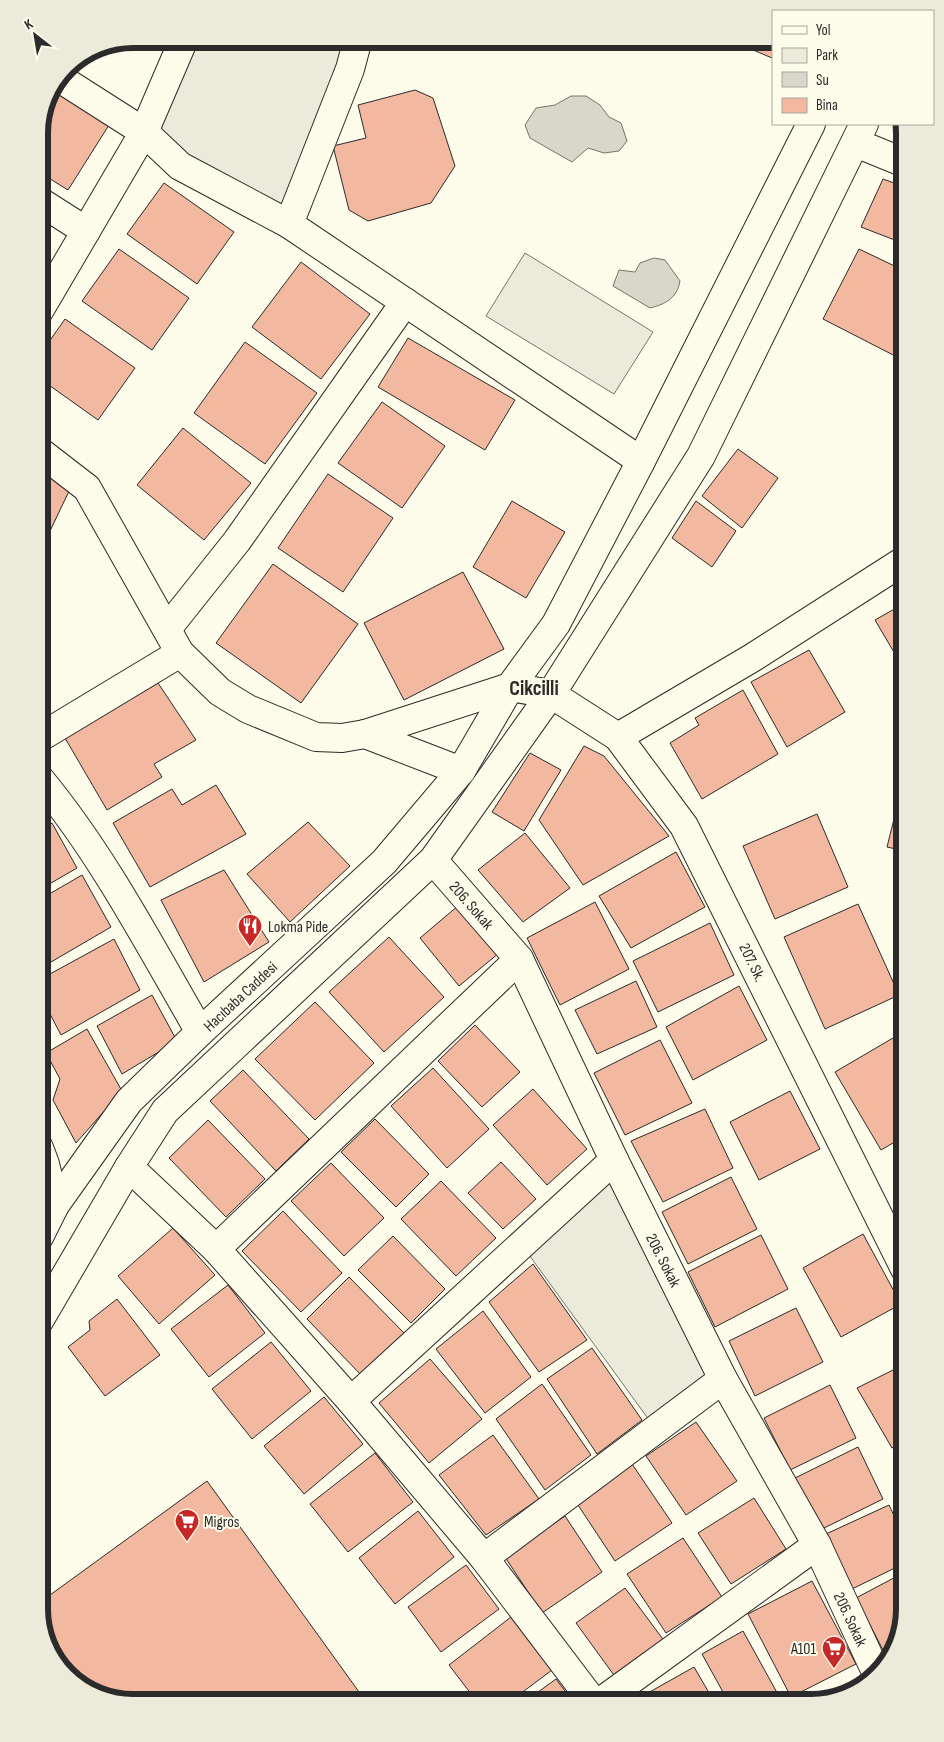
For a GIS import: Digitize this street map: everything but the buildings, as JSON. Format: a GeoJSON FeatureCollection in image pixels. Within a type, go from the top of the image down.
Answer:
{"type":"FeatureCollection","features":[{"type":"Feature","properties":{"kind":"street"},"geometry":{"type":"LineString","coordinates":[[48,296],[144,132],[180,48]]}},
{"type":"Feature","properties":{"kind":"street"},"geometry":{"type":"LineString","coordinates":[[289,224],[350,69],[356,48]]}},
{"type":"Feature","properties":{"kind":"street"},"geometry":{"type":"LineString","coordinates":[[65,81],[144,132],[180,166],[289,224],[641,461]]}},
{"type":"Feature","properties":{"kind":"street","name":"Hacıbaba Caddesi"},"geometry":{"type":"LineString","coordinates":[[48,1219],[55,1205],[129,1101],[200,1032],[384,862],[460,771],[510,687],[556,624],[641,461],[810,125]]}},
{"type":"Feature","properties":{"kind":"street"},"geometry":{"type":"LineString","coordinates":[[48,1306],[164,1111],[433,860],[551,694],[701,456],[860,133],[896,157]]}},
{"type":"Feature","properties":{"kind":"street"},"geometry":{"type":"LineString","coordinates":[[48,207],[86,231]]}},
{"type":"Feature","properties":{"kind":"street"},"geometry":{"type":"LineString","coordinates":[[166,628],[237,541],[406,302]]}},
{"type":"Feature","properties":{"kind":"street"},"geometry":{"type":"LineString","coordinates":[[48,458],[87,488],[180,653],[220,692],[248,709],[316,738],[342,738],[365,734],[510,687],[551,694]]}},
{"type":"Feature","properties":{"kind":"street"},"geometry":{"type":"LineString","coordinates":[[618,737],[752,658],[896,566]]}},
{"type":"Feature","properties":{"kind":"street"},"geometry":{"type":"LineString","coordinates":[[48,733],[180,653]]}},
{"type":"Feature","properties":{"kind":"street","name":"207. Sk."},"geometry":{"type":"LineString","coordinates":[[551,694],[618,737],[684,826],[896,1251]]}},
{"type":"Feature","properties":{"kind":"street"},"geometry":{"type":"LineString","coordinates":[[365,734],[460,771]]}},
{"type":"Feature","properties":{"kind":"street"},"geometry":{"type":"LineString","coordinates":[[48,789],[64,809],[121,895],[200,1032]]}},
{"type":"Feature","properties":{"kind":"street","name":"206. Sokak"},"geometry":{"type":"LineString","coordinates":[[433,860],[519,959],[614,1160],[723,1380],[816,1545],[874,1667]]}},
{"type":"Feature","properties":{"kind":"street"},"geometry":{"type":"LineString","coordinates":[[216,1249],[519,959]]}},
{"type":"Feature","properties":{"kind":"street"},"geometry":{"type":"LineString","coordinates":[[351,1401],[614,1160]]}},
{"type":"Feature","properties":{"kind":"street"},"geometry":{"type":"LineString","coordinates":[[129,1167],[216,1249],[351,1401],[484,1558],[587,1694]]}},
{"type":"Feature","properties":{"kind":"street"},"geometry":{"type":"LineString","coordinates":[[48,1176],[55,1205]]}},
{"type":"Feature","properties":{"kind":"street"},"geometry":{"type":"LineString","coordinates":[[484,1558],[723,1380]]}},
{"type":"Feature","properties":{"kind":"street"},"geometry":{"type":"LineString","coordinates":[[611,1694],[816,1545]]}},
{"type":"Feature","properties":{"kind":"green space"},"geometry":{"type":"Polygon","coordinates":[[[188,48],[348,48],[284,213],[185,161],[153,130],[188,48]]]}},
{"type":"Feature","properties":{"kind":"green space"},"geometry":{"type":"Polygon","coordinates":[[[525,253],[653,332],[614,394],[486,316],[525,253]]]}},
{"type":"Feature","properties":{"kind":"green space"},"geometry":{"type":"Polygon","coordinates":[[[612,1167],[716,1376],[652,1424],[524,1248],[612,1167]]]}},
{"type":"Feature","properties":{"kind":"water"},"geometry":{"type":"Polygon","coordinates":[[[571,96],[586,96],[600,105],[609,117],[621,123],[627,141],[619,151],[604,153],[588,148],[572,162],[530,138],[525,125],[536,108],[555,105],[571,96]]]}},
{"type":"Feature","properties":{"kind":"water"},"geometry":{"type":"Polygon","coordinates":[[[654,258],[665,260],[680,281],[679,287],[670,299],[650,308],[613,286],[619,270],[635,272],[640,263],[654,258]]]}},
{"type":"Feature","properties":{"kind":"place","name":"Lokma Pide"},"geometry":{"type":"Point","coordinates":[250,947]}},
{"type":"Feature","properties":{"kind":"place","name":"Migros"},"geometry":{"type":"Point","coordinates":[187,1542]}},
{"type":"Feature","properties":{"kind":"place","name":"A101"},"geometry":{"type":"Point","coordinates":[834,1669]}},
{"type":"Feature","properties":{"kind":"district","name":"Cikcilli"},"geometry":{"type":"Point","coordinates":[534,688]}}]}
